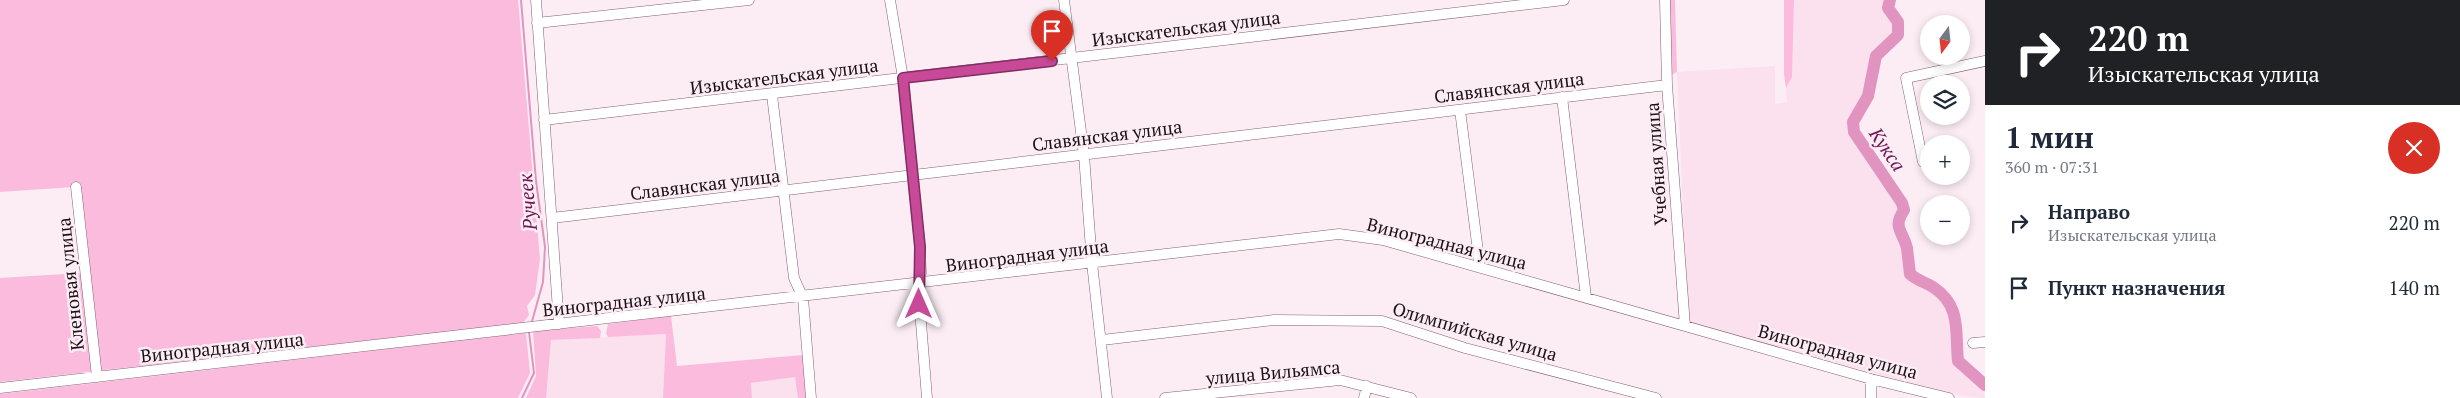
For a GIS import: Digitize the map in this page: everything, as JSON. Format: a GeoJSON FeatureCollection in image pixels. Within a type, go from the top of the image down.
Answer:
{"type":"FeatureCollection","features":[{"type":"Feature","properties":{"kind":"street"},"geometry":{"type":"LineString","coordinates":[[536,0],[559,324]]}},
{"type":"Feature","properties":{"kind":"street"},"geometry":{"type":"LineString","coordinates":[[537,23],[749,0]]}},
{"type":"Feature","properties":{"kind":"street"},"geometry":{"type":"LineString","coordinates":[[890,0],[903,78],[920,247],[921,273],[918,285],[926,398]]}},
{"type":"Feature","properties":{"kind":"street"},"geometry":{"type":"LineString","coordinates":[[1064,0],[1084,155],[1092,263],[1107,398]]}},
{"type":"Feature","properties":{"kind":"street","name":"Изыскательская улица"},"geometry":{"type":"LineString","coordinates":[[544,120],[772,95],[1564,0]]}},
{"type":"Feature","properties":{"kind":"street","name":"Учебная улица"},"geometry":{"type":"LineString","coordinates":[[1665,0],[1667,85],[1685,326]]}},
{"type":"Feature","properties":{"kind":"street"},"geometry":{"type":"LineString","coordinates":[[1920,147],[1906,78],[1985,61]]}},
{"type":"Feature","properties":{"kind":"street","name":"Славянская улица"},"geometry":{"type":"LineString","coordinates":[[552,218],[1460,110],[1562,96],[1667,85]]}},
{"type":"Feature","properties":{"kind":"street"},"geometry":{"type":"LineString","coordinates":[[772,95],[794,278],[802,298],[811,398]]}},
{"type":"Feature","properties":{"kind":"street"},"geometry":{"type":"LineString","coordinates":[[1562,96],[1586,297]]}},
{"type":"Feature","properties":{"kind":"street"},"geometry":{"type":"LineString","coordinates":[[1460,110],[1480,267]]}},
{"type":"Feature","properties":{"kind":"street","name":"Кленовая улица"},"geometry":{"type":"LineString","coordinates":[[76,187],[97,377]]}},
{"type":"Feature","properties":{"kind":"street","name":"Виноградная улица"},"geometry":{"type":"LineString","coordinates":[[0,388],[918,285],[1338,234],[1383,240],[1871,379],[1949,398]]}},
{"type":"Feature","properties":{"kind":"street","name":"Олимпийская улица"},"geometry":{"type":"LineString","coordinates":[[1102,340],[1274,320],[1382,321],[1465,348],[1656,398]]}},
{"type":"Feature","properties":{"kind":"street"},"geometry":{"type":"LineString","coordinates":[[1973,344],[1985,342]]}},
{"type":"Feature","properties":{"kind":"street"},"geometry":{"type":"LineString","coordinates":[[1870,398],[1871,379]]}},
{"type":"Feature","properties":{"kind":"street","name":"улица Вильямса"},"geometry":{"type":"LineString","coordinates":[[1165,398],[1340,380],[1411,398]]}},
{"type":"Feature","properties":{"kind":"street"},"geometry":{"type":"LineString","coordinates":[[1364,398],[1367,386]]}},
{"type":"Feature","properties":{"kind":"shaded area"},"geometry":{"type":"Polygon","coordinates":[[[0,0],[518,0],[540,259],[535,295],[527,306],[529,315],[523,323],[0,382],[0,278],[80,273],[73,187],[0,192],[0,0]]]}},
{"type":"Feature","properties":{"kind":"shaded area"},"geometry":{"type":"Polygon","coordinates":[[[1668,0],[1675,0],[1677,72],[1671,75],[1668,0]]]}},
{"type":"Feature","properties":{"kind":"shaded area"},"geometry":{"type":"Polygon","coordinates":[[[1784,0],[1794,0],[1792,77],[1786,88],[1784,74],[1784,0]]]}},
{"type":"Feature","properties":{"kind":"shaded area"},"geometry":{"type":"Polygon","coordinates":[[[1794,0],[1887,0],[1885,8],[1895,22],[1896,34],[1875,54],[1867,95],[1852,121],[1852,132],[1900,203],[1902,210],[1897,218],[1896,226],[1905,247],[1908,274],[1919,285],[1932,288],[1946,302],[1952,313],[1956,363],[1982,383],[1985,398],[1961,396],[1688,322],[1677,72],[1775,66],[1775,104],[1787,102],[1786,88],[1792,77],[1794,0]]]}},
{"type":"Feature","properties":{"kind":"shaded area"},"geometry":{"type":"Polygon","coordinates":[[[671,316],[677,366],[803,355],[807,398],[798,398],[795,377],[751,383],[752,398],[663,398],[666,334],[608,337],[606,333],[608,324],[671,316]]]}},
{"type":"Feature","properties":{"kind":"shaded area"},"geometry":{"type":"Polygon","coordinates":[[[597,326],[601,331],[600,338],[551,340],[546,398],[526,398],[536,376],[533,331],[597,326]]]}},
{"type":"Feature","properties":{"kind":"shaded area"},"geometry":{"type":"Polygon","coordinates":[[[526,333],[530,373],[518,398],[0,398],[0,394],[526,333]]]}},
{"type":"Feature","properties":{"kind":"shaded area"},"geometry":{"type":"Polygon","coordinates":[[[666,334],[663,398],[546,398],[551,340],[666,334]]]}},
{"type":"Feature","properties":{"kind":"shaded area"},"geometry":{"type":"Polygon","coordinates":[[[795,377],[798,398],[752,398],[751,383],[795,377]]]}},
{"type":"Feature","properties":{"kind":"waterway","name":"Ручеек"},"geometry":{"type":"LineString","coordinates":[[521,0],[536,181],[545,247],[543,282],[531,325]]}},
{"type":"Feature","properties":{"kind":"waterway","name":"Кукса"},"geometry":{"type":"LineString","coordinates":[[1890,0],[1888,8],[1898,22],[1898,35],[1876,56],[1868,96],[1853,122],[1854,132],[1902,203],[1904,210],[1899,225],[1907,248],[1910,274],[1933,287],[1949,302],[1955,320],[1958,361],[1985,385]]}},
{"type":"Feature","properties":{"kind":"waterway","name":"Ручеек"},"geometry":{"type":"LineString","coordinates":[[522,398],[534,373],[529,332]]}},
{"type":"Feature","properties":{"kind":"route"},"geometry":{"type":"LineString","coordinates":[[919,304],[920,247],[903,78],[1052,61]]}}]}
